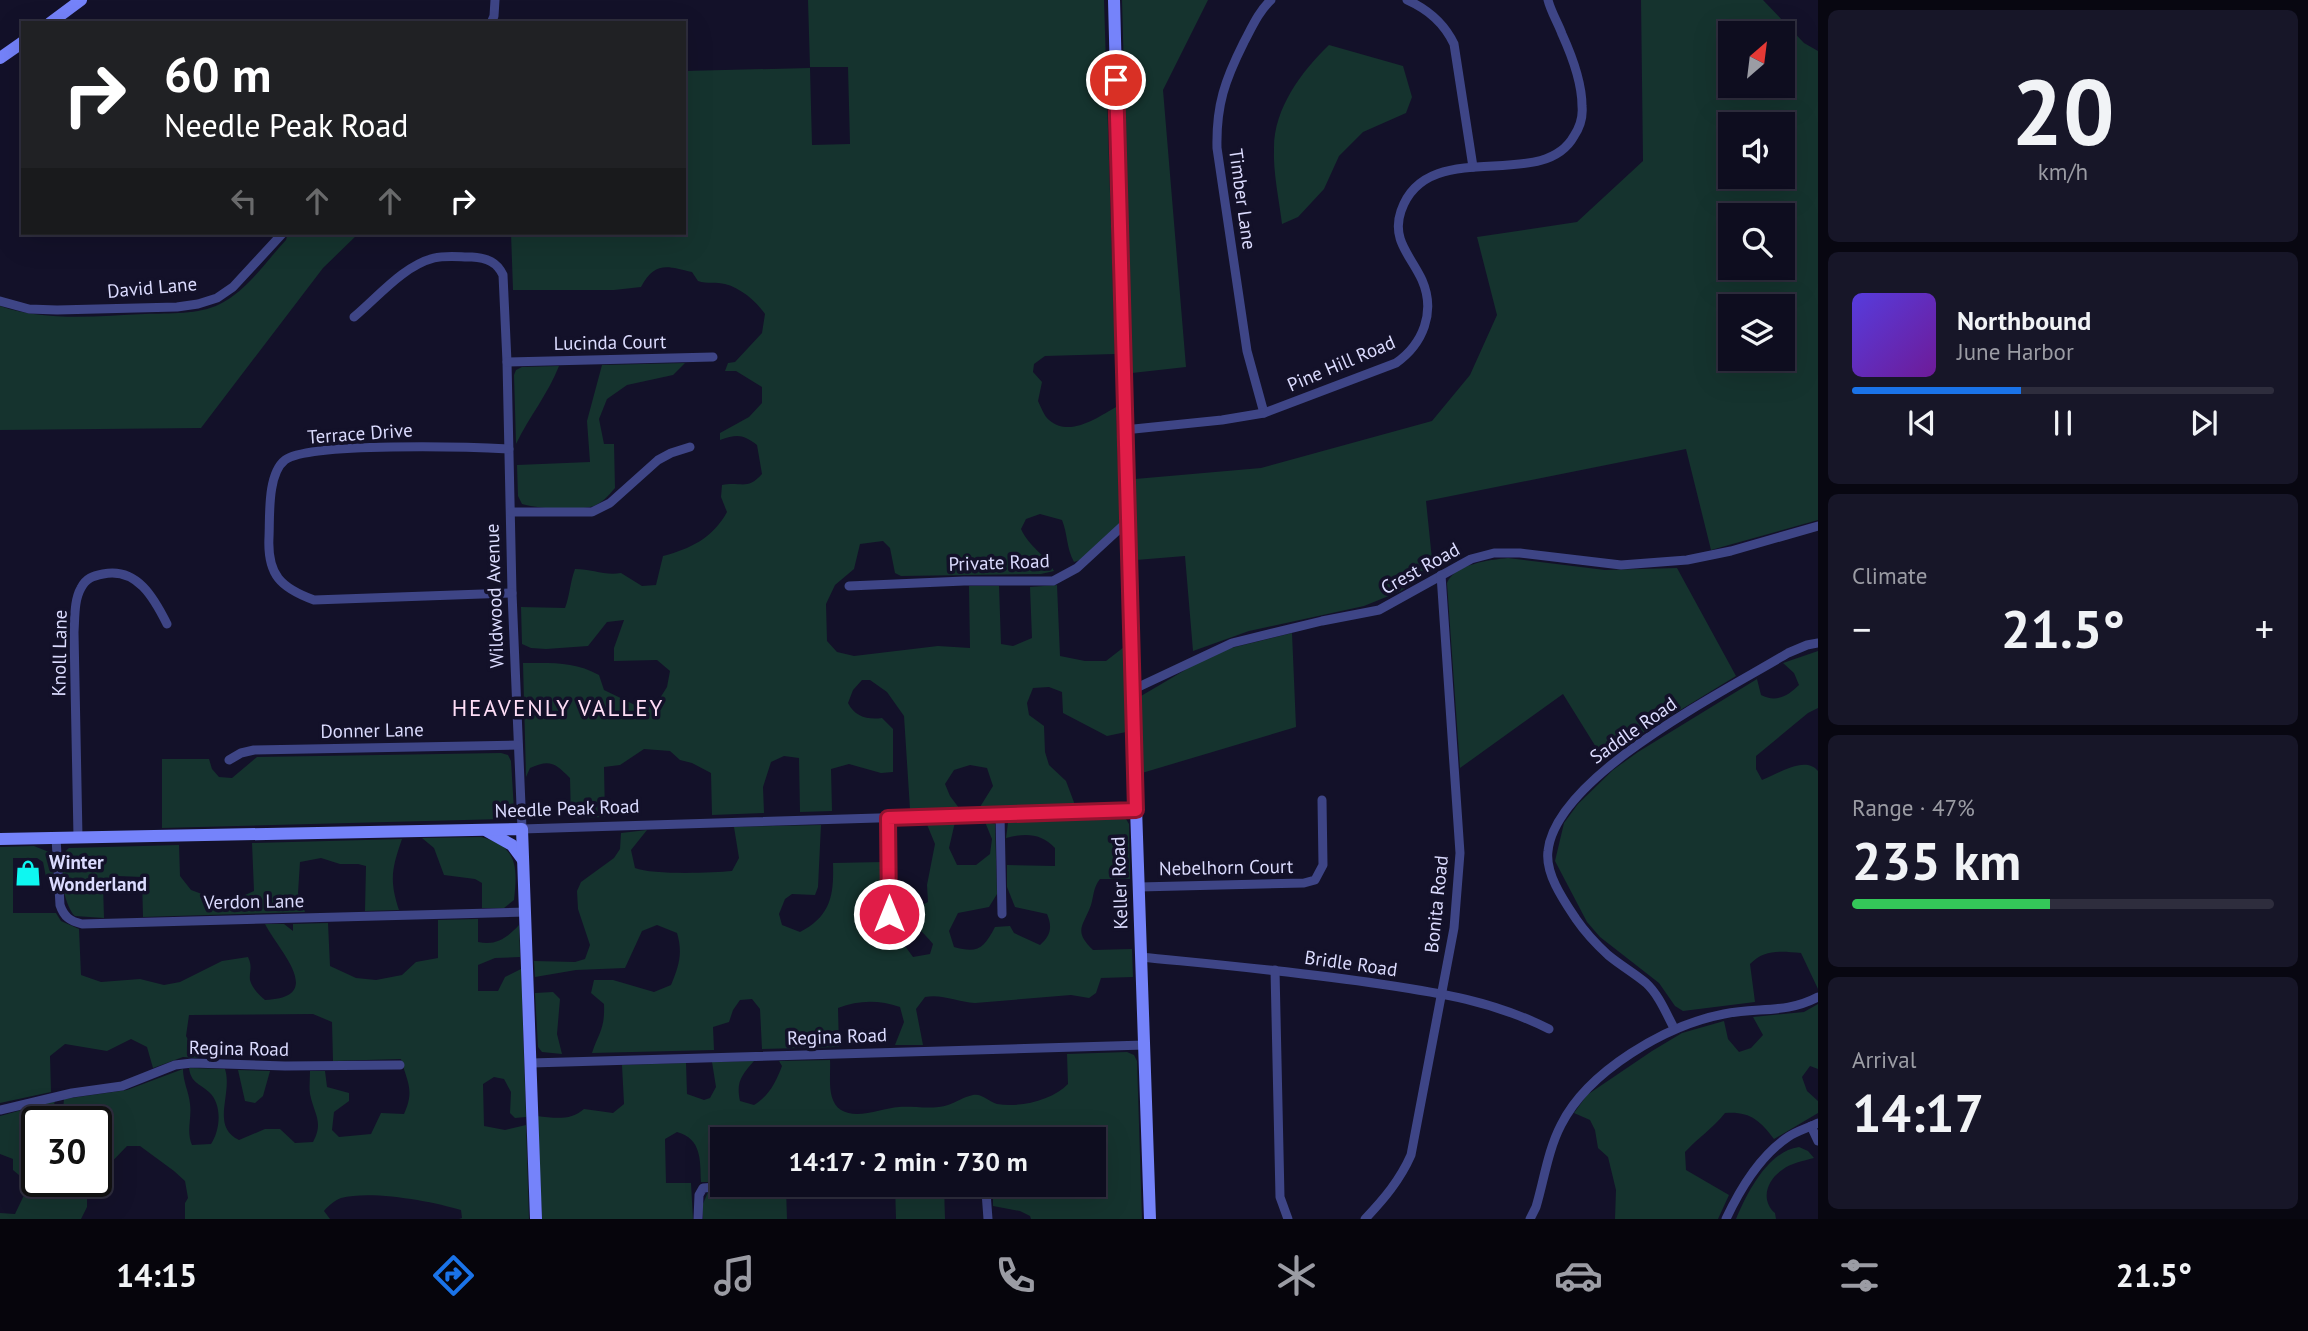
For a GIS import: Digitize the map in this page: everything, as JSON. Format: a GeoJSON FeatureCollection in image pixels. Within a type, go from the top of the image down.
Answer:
{"type":"FeatureCollection","features":[{"type":"Feature","properties":{"kind":"street"},"geometry":{"type":"LineString","coordinates":[[53,21],[81,0]]}},
{"type":"Feature","properties":{"kind":"street"},"geometry":{"type":"LineString","coordinates":[[492,21],[495,0]]}},
{"type":"Feature","properties":{"kind":"street","name":"Keller Road"},"geometry":{"type":"LineString","coordinates":[[1114,0],[1124,430],[1150,1219]]}},
{"type":"Feature","properties":{"kind":"street","name":"Timber Lane"},"geometry":{"type":"LineString","coordinates":[[1264,413],[1247,351],[1217,148],[1217,125],[1227,77],[1255,20],[1271,0]]}},
{"type":"Feature","properties":{"kind":"street"},"geometry":{"type":"LineString","coordinates":[[1407,0],[1436,18],[1448,30],[1454,44],[1473,167]]}},
{"type":"Feature","properties":{"kind":"street","name":"Pine Hill Road"},"geometry":{"type":"LineString","coordinates":[[1124,430],[1264,413],[1396,363],[1412,352],[1423,332],[1427,299],[1422,280],[1400,245],[1398,228],[1409,194],[1422,181],[1435,174],[1473,167],[1538,161],[1557,155],[1570,144],[1580,127],[1583,107],[1579,86],[1548,0]]}},
{"type":"Feature","properties":{"kind":"street"},"geometry":{"type":"LineString","coordinates":[[0,58],[21,43]]}},
{"type":"Feature","properties":{"kind":"street","name":"David Lane"},"geometry":{"type":"LineString","coordinates":[[0,301],[29,309],[57,310],[177,307],[198,304],[217,298],[233,287],[280,235]]}},
{"type":"Feature","properties":{"kind":"street","name":"Wildwood Avenue"},"geometry":{"type":"LineString","coordinates":[[354,317],[401,276],[435,257],[480,258],[492,261],[499,267],[505,293],[512,593],[536,1219]]}},
{"type":"Feature","properties":{"kind":"street","name":"Lucinda Court"},"geometry":{"type":"LineString","coordinates":[[507,362],[713,357]]}},
{"type":"Feature","properties":{"kind":"street","name":"Terrace Drive"},"geometry":{"type":"LineString","coordinates":[[509,449],[437,447],[325,451],[302,454],[284,461],[275,474],[272,489],[268,551],[278,579],[292,592],[314,600],[512,593]]}},
{"type":"Feature","properties":{"kind":"street"},"geometry":{"type":"LineString","coordinates":[[511,512],[592,512],[610,503],[658,460],[690,447]]}},
{"type":"Feature","properties":{"kind":"street","name":"Private Road"},"geometry":{"type":"LineString","coordinates":[[849,586],[1053,580],[1077,568],[1129,520]]}},
{"type":"Feature","properties":{"kind":"street","name":"Crest Road"},"geometry":{"type":"LineString","coordinates":[[1132,690],[1232,643],[1379,610],[1471,559],[1494,554],[1520,553],[1621,565],[1686,560],[1731,551],[1818,526]]}},
{"type":"Feature","properties":{"kind":"street","name":"Knoll Lane"},"geometry":{"type":"LineString","coordinates":[[78,837],[74,632],[80,588],[91,576],[110,572],[125,574],[141,583],[156,601],[167,624]]}},
{"type":"Feature","properties":{"kind":"street","name":"Bonita Road"},"geometry":{"type":"LineString","coordinates":[[1365,1219],[1388,1194],[1411,1154],[1454,928],[1460,853],[1441,575]]}},
{"type":"Feature","properties":{"kind":"street","name":"Saddle Road"},"geometry":{"type":"LineString","coordinates":[[1674,1028],[1661,1002],[1648,985],[1608,955],[1575,918],[1548,866],[1548,850],[1554,831],[1566,810],[1583,790],[1604,769],[1636,745],[1788,653],[1818,643]]}},
{"type":"Feature","properties":{"kind":"street","name":"Donner Lane"},"geometry":{"type":"LineString","coordinates":[[229,760],[254,750],[518,745]]}},
{"type":"Feature","properties":{"kind":"street","name":"Nebelhorn Court"},"geometry":{"type":"LineString","coordinates":[[1139,887],[1304,883],[1315,880],[1323,865],[1322,800]]}},
{"type":"Feature","properties":{"kind":"street","name":"Needle Peak Road"},"geometry":{"type":"LineString","coordinates":[[0,839],[484,830],[1136,810]]}},
{"type":"Feature","properties":{"kind":"street"},"geometry":{"type":"LineString","coordinates":[[1000,816],[1002,915]]}},
{"type":"Feature","properties":{"kind":"street"},"geometry":{"type":"LineString","coordinates":[[888,818],[889,914]]}},
{"type":"Feature","properties":{"kind":"street"},"geometry":{"type":"LineString","coordinates":[[484,830],[493,832],[512,845],[523,860]]}},
{"type":"Feature","properties":{"kind":"street","name":"Verdon Lane"},"geometry":{"type":"LineString","coordinates":[[56,838],[60,905],[71,921],[82,924],[526,912]]}},
{"type":"Feature","properties":{"kind":"street","name":"Bridle Road"},"geometry":{"type":"LineString","coordinates":[[1141,957],[1275,970],[1441,993],[1512,1011],[1549,1029]]}},
{"type":"Feature","properties":{"kind":"street"},"geometry":{"type":"LineString","coordinates":[[1275,970],[1280,1197],[1288,1219]]}},
{"type":"Feature","properties":{"kind":"street"},"geometry":{"type":"LineString","coordinates":[[1530,1219],[1536,1207],[1559,1127],[1575,1102],[1609,1069],[1674,1028],[1728,1013],[1790,1009],[1818,997]]}},
{"type":"Feature","properties":{"kind":"street","name":"Regina Road"},"geometry":{"type":"LineString","coordinates":[[531,1063],[1145,1045]]}},
{"type":"Feature","properties":{"kind":"street","name":"Regina Road"},"geometry":{"type":"LineString","coordinates":[[0,1110],[72,1093],[121,1086],[175,1065],[192,1063],[285,1066],[400,1065]]}},
{"type":"Feature","properties":{"kind":"street"},"geometry":{"type":"LineString","coordinates":[[1726,1219],[1738,1196],[1773,1150],[1789,1136],[1815,1125],[1818,1141]]}},
{"type":"Feature","properties":{"kind":"street"},"geometry":{"type":"LineString","coordinates":[[698,1219],[699,1195],[703,1188],[710,1187]]}},
{"type":"Feature","properties":{"kind":"street"},"geometry":{"type":"LineString","coordinates":[[986,1197],[988,1219]]}},
{"type":"Feature","properties":{"kind":"green space"},"geometry":{"type":"Polygon","coordinates":[[[808,0],[1104,0],[1115,354],[1045,356],[1034,364],[1033,372],[1042,382],[1038,401],[1047,418],[1057,425],[1066,427],[1084,424],[1116,407],[1120,523],[1083,559],[1074,562],[1062,520],[1040,514],[1026,519],[1021,529],[1024,535],[1054,571],[1041,574],[901,576],[895,573],[890,548],[883,541],[860,544],[854,569],[835,585],[826,604],[827,641],[837,652],[854,656],[938,646],[970,648],[969,586],[999,586],[1001,644],[1013,646],[1032,638],[1030,587],[1057,585],[1060,656],[1085,661],[1106,661],[1124,647],[1126,732],[1107,736],[1063,713],[1062,692],[1049,687],[1033,688],[1027,703],[1029,715],[1044,726],[1045,752],[1049,765],[1066,781],[1075,805],[980,807],[993,786],[987,768],[970,765],[954,770],[945,784],[959,808],[910,809],[904,716],[887,692],[870,680],[862,680],[853,690],[848,703],[858,714],[867,718],[882,718],[893,729],[893,772],[881,773],[849,764],[831,769],[832,811],[800,812],[799,758],[784,756],[771,762],[763,787],[764,813],[712,815],[711,773],[680,760],[670,751],[644,749],[620,765],[604,767],[605,817],[571,818],[570,778],[565,773],[547,763],[530,768],[526,777],[523,663],[562,664],[590,670],[599,675],[604,690],[635,705],[655,706],[667,687],[670,671],[657,660],[614,661],[614,648],[624,620],[607,622],[588,646],[531,648],[522,644],[521,607],[565,608],[575,569],[621,573],[642,586],[656,585],[663,556],[682,550],[708,536],[727,512],[721,497],[722,485],[748,484],[762,474],[757,445],[740,436],[720,440],[720,433],[749,417],[762,403],[762,387],[736,371],[725,371],[728,363],[735,362],[762,333],[765,314],[753,300],[737,289],[725,284],[698,281],[692,272],[669,267],[651,273],[641,287],[614,290],[513,290],[511,235],[686,235],[686,71],[810,68],[812,145],[850,144],[848,67],[810,67],[808,0]]]}},
{"type":"Feature","properties":{"kind":"green space"},"geometry":{"type":"Polygon","coordinates":[[[1122,0],[1208,0],[1163,90],[1186,367],[1132,373],[1122,0]]]}},
{"type":"Feature","properties":{"kind":"green space"},"geometry":{"type":"Polygon","coordinates":[[[1641,0],[1763,0],[1783,21],[1718,21],[1718,98],[1796,98],[1796,35],[1818,51],[1818,520],[1711,550],[1686,449],[1426,501],[1433,569],[1401,591],[1364,606],[1249,631],[1193,651],[1185,556],[1136,560],[1135,479],[1261,468],[1432,421],[1470,375],[1497,315],[1477,237],[1577,222],[1643,161],[1641,0]]]}},
{"type":"Feature","properties":{"kind":"green space"},"geometry":{"type":"Polygon","coordinates":[[[1329,45],[1403,66],[1412,97],[1406,113],[1363,132],[1339,156],[1324,189],[1298,217],[1282,224],[1275,176],[1275,133],[1291,91],[1329,45]]]}},
{"type":"Feature","properties":{"kind":"green space"},"geometry":{"type":"Polygon","coordinates":[[[287,235],[357,235],[323,268],[201,428],[0,430],[0,306],[35,314],[72,317],[203,310],[220,304],[239,291],[286,240],[287,235]]]}},
{"type":"Feature","properties":{"kind":"green space"},"geometry":{"type":"Polygon","coordinates":[[[685,363],[673,375],[627,385],[607,399],[599,419],[604,444],[614,444],[615,488],[603,500],[594,506],[578,508],[548,508],[522,504],[518,496],[517,465],[590,462],[587,421],[602,365],[685,363]]]}},
{"type":"Feature","properties":{"kind":"green space"},"geometry":{"type":"Polygon","coordinates":[[[559,366],[516,444],[516,370],[522,367],[559,366]]]}},
{"type":"Feature","properties":{"kind":"green space"},"geometry":{"type":"Polygon","coordinates":[[[1508,558],[1605,570],[1677,568],[1736,676],[1636,737],[1604,760],[1563,694],[1460,768],[1447,583],[1457,571],[1465,567],[1508,558]]]}},
{"type":"Feature","properties":{"kind":"green space"},"geometry":{"type":"Polygon","coordinates":[[[1292,633],[1296,727],[1142,773],[1141,696],[1197,663],[1227,649],[1292,633]]]}},
{"type":"Feature","properties":{"kind":"green space"},"geometry":{"type":"Polygon","coordinates":[[[1818,651],[1818,708],[1808,713],[1756,756],[1756,769],[1762,780],[1799,765],[1813,767],[1818,771],[1818,989],[1801,953],[1773,952],[1755,959],[1750,964],[1755,1002],[1683,1011],[1675,1006],[1659,983],[1600,937],[1587,922],[1555,861],[1564,823],[1578,804],[1613,770],[1757,679],[1761,695],[1766,697],[1782,697],[1791,692],[1799,685],[1794,673],[1783,663],[1818,651]]]}},
{"type":"Feature","properties":{"kind":"green space"},"geometry":{"type":"Polygon","coordinates":[[[508,755],[511,761],[514,810],[510,817],[503,819],[162,828],[162,759],[209,759],[212,769],[219,777],[232,778],[257,757],[508,755]]]}},
{"type":"Feature","properties":{"kind":"green space"},"geometry":{"type":"Polygon","coordinates":[[[1121,817],[1129,824],[1130,879],[1100,879],[1081,933],[1093,950],[1132,949],[1133,977],[1101,978],[1096,993],[1089,998],[1071,995],[975,1003],[925,997],[916,1009],[923,1045],[895,1045],[904,1022],[900,1007],[869,1002],[838,1008],[839,1047],[762,1049],[760,1009],[752,999],[740,1000],[729,1022],[713,1027],[714,1050],[592,1053],[604,1019],[604,1004],[591,993],[594,980],[613,980],[654,992],[671,985],[679,959],[679,940],[677,933],[657,925],[642,931],[625,968],[576,970],[535,977],[534,961],[575,962],[585,959],[590,945],[578,909],[577,891],[581,882],[614,858],[620,849],[621,833],[647,830],[631,850],[635,868],[668,873],[710,872],[732,871],[739,858],[734,827],[821,825],[818,887],[815,895],[792,894],[785,899],[779,914],[782,925],[800,932],[824,912],[833,885],[833,863],[883,862],[883,885],[875,911],[876,919],[883,930],[894,931],[913,957],[930,954],[933,944],[902,907],[920,906],[928,902],[927,885],[935,844],[926,822],[955,822],[949,848],[957,865],[976,865],[990,854],[992,839],[985,822],[995,824],[997,894],[989,907],[958,913],[949,931],[954,947],[969,950],[984,944],[995,927],[1010,926],[1014,933],[1040,945],[1050,931],[1047,914],[1015,907],[1007,887],[1007,865],[1055,866],[1055,848],[1044,839],[1032,835],[1006,838],[1008,823],[1014,820],[1121,817]]]}},
{"type":"Feature","properties":{"kind":"green space"},"geometry":{"type":"Polygon","coordinates":[[[481,837],[502,846],[515,867],[514,900],[504,908],[482,908],[482,883],[475,879],[444,875],[434,848],[422,838],[481,837]]]}},
{"type":"Feature","properties":{"kind":"green space"},"geometry":{"type":"Polygon","coordinates":[[[402,839],[393,874],[399,910],[365,911],[366,866],[340,864],[321,858],[300,862],[298,893],[305,912],[143,917],[142,877],[118,876],[103,884],[104,918],[75,916],[67,902],[62,881],[62,861],[69,848],[179,845],[180,876],[191,890],[213,898],[236,899],[254,891],[252,843],[402,839]]]}},
{"type":"Feature","properties":{"kind":"green space"},"geometry":{"type":"Polygon","coordinates":[[[34,846],[49,852],[54,883],[46,877],[43,862],[37,858],[13,858],[13,913],[56,913],[61,921],[79,929],[81,975],[101,982],[140,979],[164,985],[180,982],[222,961],[248,957],[251,983],[265,1000],[283,997],[293,991],[296,982],[288,959],[265,924],[284,924],[293,931],[293,924],[328,923],[330,966],[356,978],[376,980],[402,975],[416,962],[438,958],[438,920],[478,919],[478,942],[484,943],[501,940],[519,925],[520,957],[495,958],[478,965],[478,991],[498,991],[505,977],[521,969],[526,1117],[515,1118],[510,1113],[511,1092],[504,1079],[494,1077],[483,1084],[484,1126],[505,1130],[526,1125],[529,1219],[459,1219],[462,1218],[461,1210],[418,1200],[368,1195],[336,1200],[324,1211],[330,1219],[185,1219],[185,1203],[188,1198],[185,1181],[174,1171],[140,1146],[127,1146],[112,1162],[112,1106],[63,1106],[64,1099],[127,1090],[183,1069],[190,1104],[189,1135],[192,1145],[211,1144],[219,1118],[216,1104],[209,1092],[194,1080],[189,1068],[225,1069],[227,1079],[224,1118],[230,1134],[239,1140],[265,1129],[280,1129],[295,1143],[313,1142],[318,1123],[310,1094],[310,1071],[325,1071],[327,1087],[349,1093],[349,1101],[334,1112],[332,1130],[339,1137],[371,1134],[381,1113],[404,1114],[409,1092],[401,1059],[333,1061],[332,1022],[313,1014],[189,1015],[186,1036],[198,1058],[183,1057],[153,1068],[147,1047],[131,1039],[107,1051],[65,1044],[50,1056],[51,1092],[0,1103],[0,847],[34,846]]]}},
{"type":"Feature","properties":{"kind":"green space"},"geometry":{"type":"Polygon","coordinates":[[[553,992],[560,999],[557,1034],[562,1054],[542,1052],[538,1047],[535,993],[553,992]]]}},
{"type":"Feature","properties":{"kind":"green space"},"geometry":{"type":"Polygon","coordinates":[[[1818,1004],[1818,1069],[1810,1066],[1802,1077],[1807,1091],[1818,1101],[1818,1113],[1774,1139],[1753,1118],[1725,1113],[1685,1152],[1686,1170],[1729,1195],[1718,1219],[1615,1219],[1616,1190],[1608,1157],[1598,1148],[1590,1120],[1574,1113],[1587,1095],[1682,1033],[1724,1021],[1728,1039],[1739,1052],[1751,1048],[1763,1035],[1753,1017],[1804,1012],[1818,1004]]]}},
{"type":"Feature","properties":{"kind":"green space"},"geometry":{"type":"Polygon","coordinates":[[[1127,1052],[1134,1055],[1137,1061],[1142,1219],[1031,1219],[1020,1211],[993,1206],[993,1197],[1106,1197],[1106,1127],[710,1127],[710,1182],[701,1182],[700,1158],[691,1140],[677,1132],[665,1139],[666,1183],[691,1183],[693,1219],[542,1219],[537,1116],[568,1117],[584,1109],[613,1113],[624,1104],[622,1065],[686,1063],[687,1094],[704,1100],[710,1098],[716,1087],[712,1062],[754,1061],[743,1075],[739,1089],[740,1101],[754,1105],[768,1093],[774,1083],[782,1066],[779,1061],[830,1060],[830,1087],[836,1106],[847,1113],[862,1114],[899,1107],[942,1106],[976,1095],[997,1104],[1036,1102],[1062,1090],[1068,1084],[1067,1054],[1127,1052]]]}},
{"type":"Feature","properties":{"kind":"green space"},"geometry":{"type":"Polygon","coordinates":[[[238,1070],[270,1071],[263,1096],[255,1103],[245,1101],[238,1070]]]}},
{"type":"Feature","properties":{"kind":"green space"},"geometry":{"type":"Polygon","coordinates":[[[55,1101],[54,1106],[37,1106],[55,1101]]]}},
{"type":"Feature","properties":{"kind":"green space"},"geometry":{"type":"Polygon","coordinates":[[[21,1110],[19,1175],[13,1170],[13,1159],[0,1154],[0,1116],[21,1110]]]}},
{"type":"Feature","properties":{"kind":"green space"},"geometry":{"type":"Polygon","coordinates":[[[1799,1147],[1814,1158],[1789,1166],[1772,1179],[1767,1196],[1776,1219],[1736,1219],[1746,1197],[1768,1165],[1788,1150],[1799,1147]]]}},
{"type":"Feature","properties":{"kind":"green space"},"geometry":{"type":"Polygon","coordinates":[[[708,1192],[710,1197],[786,1197],[787,1219],[703,1219],[702,1206],[708,1192]]]}},
{"type":"Feature","properties":{"kind":"green space"},"geometry":{"type":"Polygon","coordinates":[[[23,1197],[87,1197],[87,1207],[81,1219],[0,1219],[0,1213],[15,1214],[23,1197]]]}},
{"type":"Feature","properties":{"kind":"green space"},"geometry":{"type":"Polygon","coordinates":[[[895,1197],[944,1197],[945,1219],[896,1219],[895,1197]]]}},
{"type":"Feature","properties":{"kind":"place","name":"Winter Wonderland"},"geometry":{"type":"Point","coordinates":[28,873]}},
{"type":"Feature","properties":{"kind":"district","name":"HEAVENLY VALLEY"},"geometry":{"type":"Point","coordinates":[558,707]}},
{"type":"Feature","properties":{"kind":"route"},"geometry":{"type":"LineString","coordinates":[[889,914],[888,818],[1136,810],[1116,80]]}}]}
